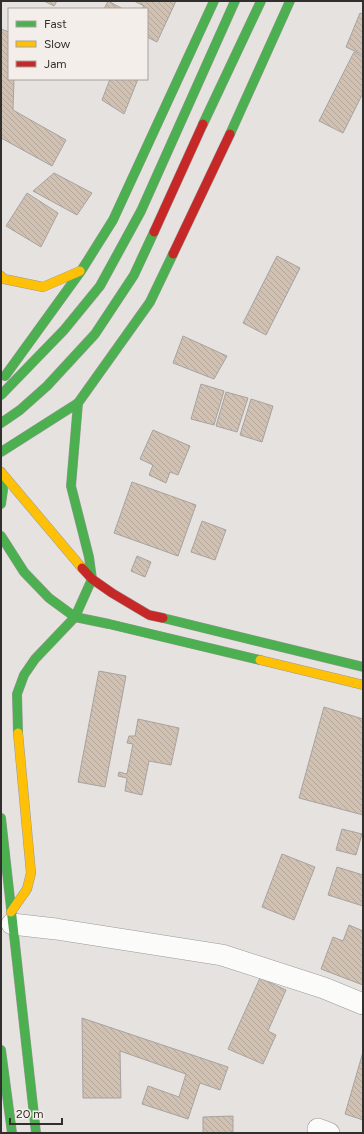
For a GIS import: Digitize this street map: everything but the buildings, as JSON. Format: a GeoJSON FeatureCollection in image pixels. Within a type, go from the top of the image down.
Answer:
{"type":"FeatureCollection","features":[{"type":"Feature","properties":{"kind":"main road"},"geometry":{"type":"LineString","coordinates":[[1,380],[81,271],[113,220],[214,1]]}},
{"type":"Feature","properties":{"kind":"main road"},"geometry":{"type":"LineString","coordinates":[[1,395],[64,330],[100,286],[141,211],[235,1]]}},
{"type":"Feature","properties":{"kind":"main road"},"geometry":{"type":"LineString","coordinates":[[1,423],[20,410],[47,386],[95,334],[134,275],[261,1]]}},
{"type":"Feature","properties":{"kind":"main road"},"geometry":{"type":"LineString","coordinates":[[1,452],[78,403],[150,302],[215,166],[290,1]]}},
{"type":"Feature","properties":{"kind":"main road"},"geometry":{"type":"LineString","coordinates":[[1,276],[4,279],[43,288],[81,271]]}},
{"type":"Feature","properties":{"kind":"main road"},"geometry":{"type":"LineString","coordinates":[[12,918],[27,889],[31,873],[18,743],[17,694],[24,675],[34,659],[75,617],[92,579],[89,557],[71,486],[78,403]]}},
{"type":"Feature","properties":{"kind":"main road"},"geometry":{"type":"LineString","coordinates":[[1,472],[92,579],[112,594],[148,615],[363,666]]}},
{"type":"Feature","properties":{"kind":"main road"},"geometry":{"type":"LineString","coordinates":[[1,472],[3,490],[1,504]]}},
{"type":"Feature","properties":{"kind":"main road"},"geometry":{"type":"LineString","coordinates":[[1,536],[24,572],[48,598],[75,617],[363,685]]}},
{"type":"Feature","properties":{"kind":"main road"},"geometry":{"type":"LineString","coordinates":[[1,818],[36,1133]]}},
{"type":"Feature","properties":{"kind":"main road"},"geometry":{"type":"LineString","coordinates":[[1,1050],[12,1133]]}},
{"type":"Feature","properties":{"kind":"street"},"geometry":{"type":"LineString","coordinates":[[12,918],[56,928],[222,955],[324,988],[363,1004]]}},
{"type":"Feature","properties":{"kind":"traffic: fast"},"geometry":{"type":"LineString","coordinates":[[5,376],[81,271],[113,220],[214,1]]}},
{"type":"Feature","properties":{"kind":"traffic: fast"},"geometry":{"type":"LineString","coordinates":[[1,395],[64,330],[100,286],[141,211],[235,1]]}},
{"type":"Feature","properties":{"kind":"traffic: fast"},"geometry":{"type":"LineString","coordinates":[[203,124],[261,1]]}},
{"type":"Feature","properties":{"kind":"traffic: fast"},"geometry":{"type":"LineString","coordinates":[[230,134],[290,1]]}},
{"type":"Feature","properties":{"kind":"traffic: fast"},"geometry":{"type":"LineString","coordinates":[[1,423],[20,410],[47,386],[95,334],[134,275],[154,232]]}},
{"type":"Feature","properties":{"kind":"traffic: fast"},"geometry":{"type":"LineString","coordinates":[[1,452],[78,403],[150,302],[173,254]]}},
{"type":"Feature","properties":{"kind":"traffic: fast"},"geometry":{"type":"LineString","coordinates":[[18,733],[17,694],[24,675],[35,659],[75,617],[92,579],[89,557],[71,486],[78,403]]}},
{"type":"Feature","properties":{"kind":"traffic: fast"},"geometry":{"type":"LineString","coordinates":[[1,472],[3,490],[1,504]]}},
{"type":"Feature","properties":{"kind":"traffic: fast"},"geometry":{"type":"LineString","coordinates":[[1,536],[24,572],[49,598],[75,617],[260,660]]}},
{"type":"Feature","properties":{"kind":"traffic: fast"},"geometry":{"type":"LineString","coordinates":[[163,618],[363,667]]}},
{"type":"Feature","properties":{"kind":"traffic: fast"},"geometry":{"type":"LineString","coordinates":[[1,818],[36,1133]]}},
{"type":"Feature","properties":{"kind":"traffic: fast"},"geometry":{"type":"LineString","coordinates":[[1,1050],[12,1133]]}},
{"type":"Feature","properties":{"kind":"traffic: slow"},"geometry":{"type":"LineString","coordinates":[[1,276],[4,279],[43,287],[80,271]]}},
{"type":"Feature","properties":{"kind":"traffic: slow"},"geometry":{"type":"LineString","coordinates":[[1,472],[82,568]]}},
{"type":"Feature","properties":{"kind":"traffic: slow"},"geometry":{"type":"LineString","coordinates":[[260,660],[363,685]]}},
{"type":"Feature","properties":{"kind":"traffic: slow"},"geometry":{"type":"LineString","coordinates":[[11,912],[27,889],[31,873],[18,733]]}},
{"type":"Feature","properties":{"kind":"traffic: jam"},"geometry":{"type":"LineString","coordinates":[[154,232],[203,124]]}},
{"type":"Feature","properties":{"kind":"traffic: jam"},"geometry":{"type":"LineString","coordinates":[[173,254],[230,134]]}},
{"type":"Feature","properties":{"kind":"traffic: jam"},"geometry":{"type":"LineString","coordinates":[[82,568],[92,579],[112,593],[149,615],[163,618]]}}]}
